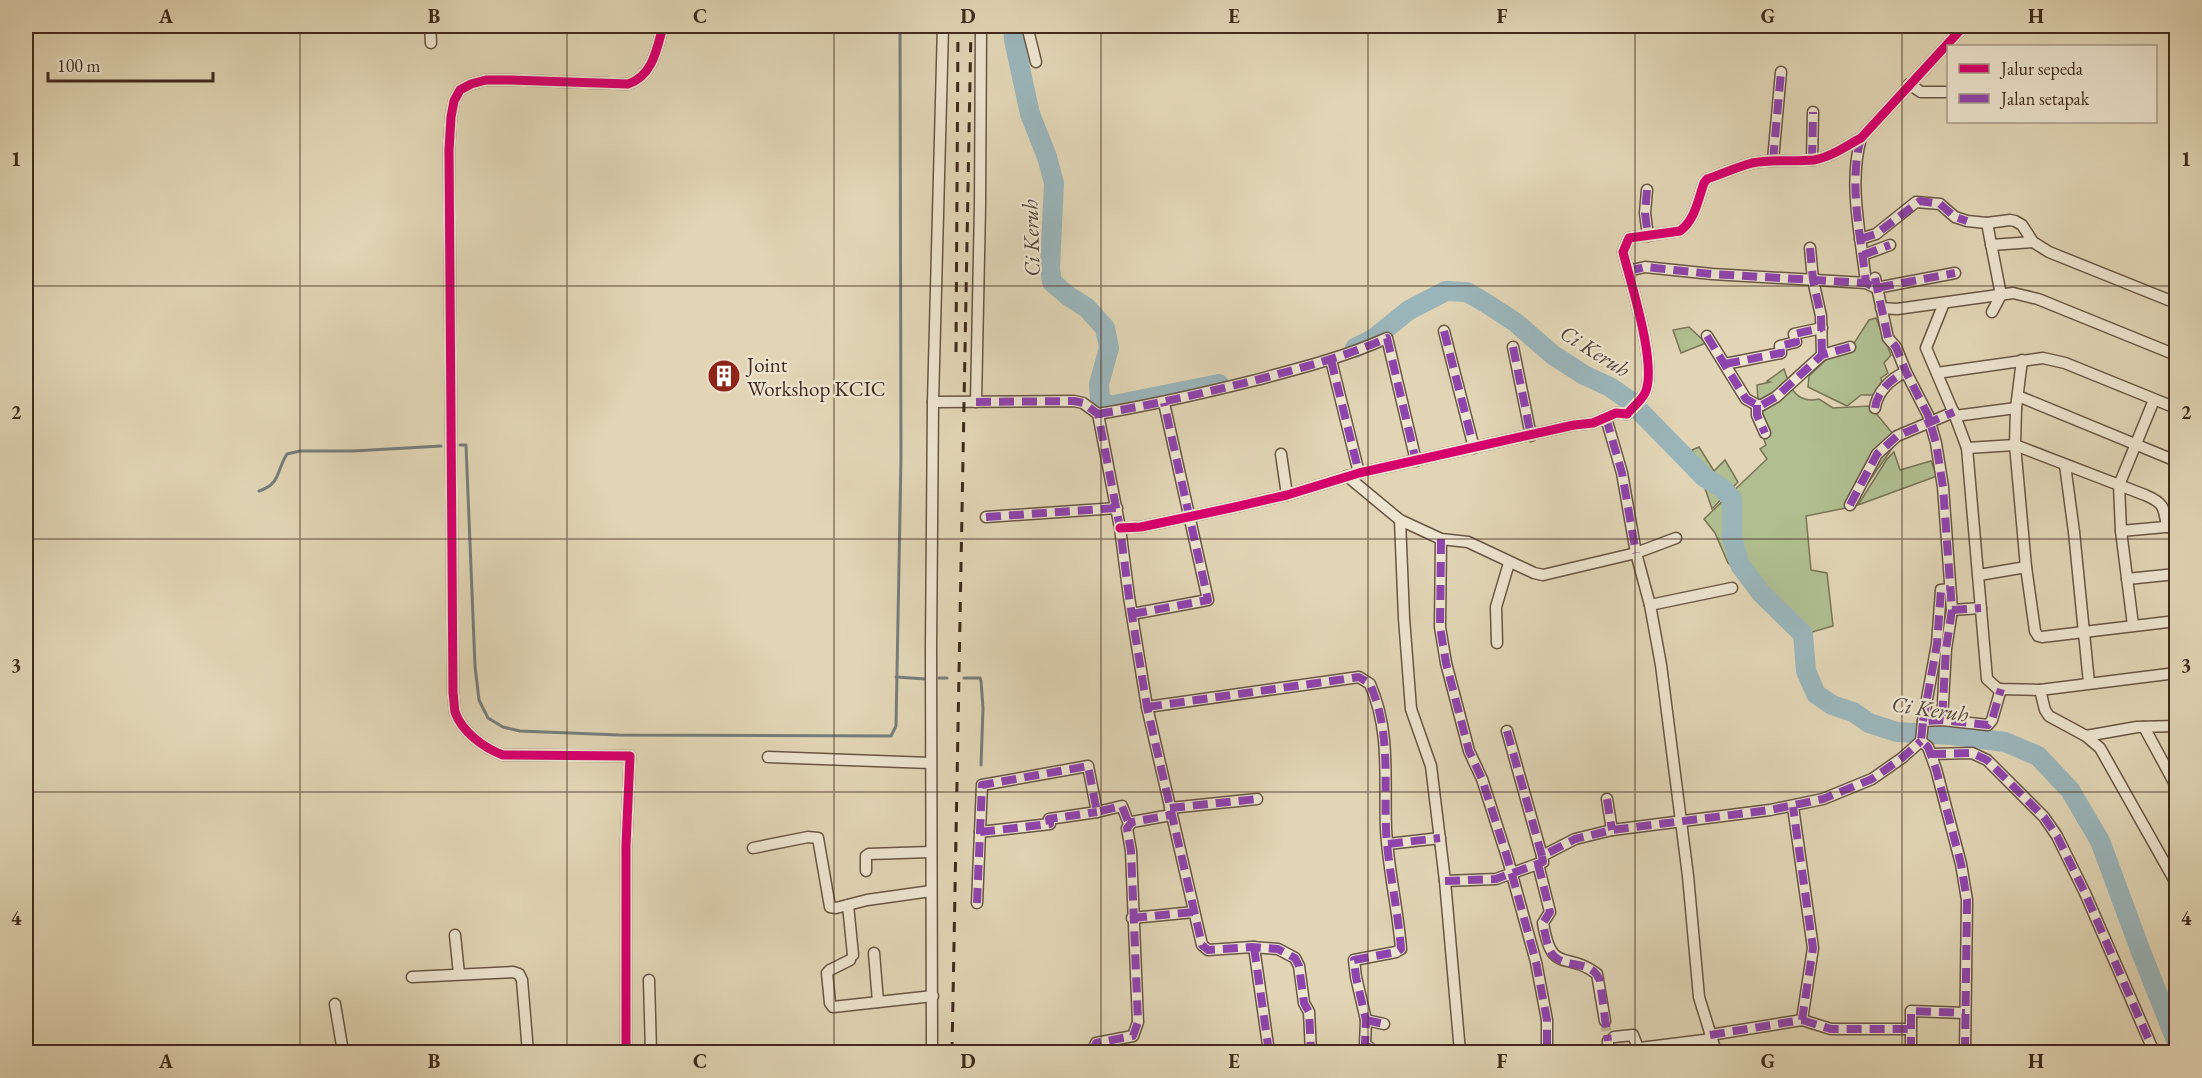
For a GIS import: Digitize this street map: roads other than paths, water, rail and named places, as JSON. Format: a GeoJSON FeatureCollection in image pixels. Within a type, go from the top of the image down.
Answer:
{"type":"FeatureCollection","features":[{"type":"Feature","properties":{"kind":"street"},"geometry":{"type":"LineString","coordinates":[[430,26],[431,43]]}},
{"type":"Feature","properties":{"kind":"street"},"geometry":{"type":"LineString","coordinates":[[626,1053],[626,846],[630,756],[503,755],[492,751],[475,739],[456,712],[453,646],[449,150],[451,117],[454,102],[460,90],[486,80],[628,84],[638,81],[648,70],[656,54],[663,26]]}},
{"type":"Feature","properties":{"kind":"street"},"geometry":{"type":"LineString","coordinates":[[932,1053],[930,763],[933,402],[943,26]]}},
{"type":"Feature","properties":{"kind":"street"},"geometry":{"type":"LineString","coordinates":[[976,402],[981,26]]}},
{"type":"Feature","properties":{"kind":"street"},"geometry":{"type":"LineString","coordinates":[[1027,26],[1036,62]]}},
{"type":"Feature","properties":{"kind":"street"},"geometry":{"type":"LineString","coordinates":[[1950,45],[1964,26]]}},
{"type":"Feature","properties":{"kind":"street"},"geometry":{"type":"LineString","coordinates":[[1120,528],[1141,527],[1287,495],[1359,473],[1593,423],[1616,413],[1627,414],[1645,392],[1648,377],[1639,308],[1623,252],[1629,238],[1680,231],[1686,227],[1692,219],[1707,179],[1751,164],[1773,160],[1812,160],[1842,149],[1861,138],[1943,55]]}},
{"type":"Feature","properties":{"kind":"street"},"geometry":{"type":"LineString","coordinates":[[1773,160],[1781,72]]}},
{"type":"Feature","properties":{"kind":"street"},"geometry":{"type":"LineString","coordinates":[[1912,87],[1947,92]]}},
{"type":"Feature","properties":{"kind":"street"},"geometry":{"type":"LineString","coordinates":[[1812,160],[1813,112]]}},
{"type":"Feature","properties":{"kind":"street"},"geometry":{"type":"LineString","coordinates":[[1861,138],[1855,171],[1862,238],[1888,338],[1896,347],[1901,374],[1925,423],[1943,487],[1947,589],[1952,610],[1946,649],[1942,720]]}},
{"type":"Feature","properties":{"kind":"street"},"geometry":{"type":"LineString","coordinates":[[1647,190],[1645,213],[1648,236]]}},
{"type":"Feature","properties":{"kind":"street"},"geometry":{"type":"LineString","coordinates":[[1862,238],[1876,234],[1920,201],[1940,204],[1955,218],[1987,223],[2015,221],[2022,225],[2032,242],[2049,252],[2176,303]]}},
{"type":"Feature","properties":{"kind":"street"},"geometry":{"type":"LineString","coordinates":[[1987,223],[2001,295],[1992,312]]}},
{"type":"Feature","properties":{"kind":"street"},"geometry":{"type":"LineString","coordinates":[[1991,245],[2032,242]]}},
{"type":"Feature","properties":{"kind":"street"},"geometry":{"type":"LineString","coordinates":[[1867,254],[1890,245]]}},
{"type":"Feature","properties":{"kind":"street"},"geometry":{"type":"LineString","coordinates":[[1810,248],[1813,280],[1821,316],[1822,355]]}},
{"type":"Feature","properties":{"kind":"street"},"geometry":{"type":"LineString","coordinates":[[1628,271],[1645,267],[1712,274],[1873,284],[1955,273]]}},
{"type":"Feature","properties":{"kind":"street"},"geometry":{"type":"LineString","coordinates":[[1881,308],[1897,309],[2013,293],[2038,299],[2176,354]]}},
{"type":"Feature","properties":{"kind":"street"},"geometry":{"type":"LineString","coordinates":[[1944,303],[1925,346],[1955,414],[1967,448],[1987,679],[1994,687],[2001,689],[2040,690],[2176,673]]}},
{"type":"Feature","properties":{"kind":"street"},"geometry":{"type":"LineString","coordinates":[[1725,364],[1781,353],[1780,346],[1796,342],[1794,334],[1822,328]]}},
{"type":"Feature","properties":{"kind":"street"},"geometry":{"type":"LineString","coordinates":[[1444,331],[1474,448]]}},
{"type":"Feature","properties":{"kind":"street"},"geometry":{"type":"LineString","coordinates":[[1707,336],[1747,400],[1757,405],[1762,405],[1776,397],[1822,355],[1850,347]]}},
{"type":"Feature","properties":{"kind":"street"},"geometry":{"type":"LineString","coordinates":[[1098,414],[1164,403],[1331,360],[1387,338],[1416,461]]}},
{"type":"Feature","properties":{"kind":"street"},"geometry":{"type":"LineString","coordinates":[[1513,347],[1530,436]]}},
{"type":"Feature","properties":{"kind":"street"},"geometry":{"type":"LineString","coordinates":[[1937,373],[2043,358],[2065,363],[2176,408]]}},
{"type":"Feature","properties":{"kind":"street"},"geometry":{"type":"LineString","coordinates":[[1331,360],[1359,473]]}},
{"type":"Feature","properties":{"kind":"street"},"geometry":{"type":"LineString","coordinates":[[2022,360],[2016,408],[2015,445],[2026,567],[2035,631],[2038,636],[2176,621]]}},
{"type":"Feature","properties":{"kind":"street"},"geometry":{"type":"LineString","coordinates":[[1875,408],[1877,398],[1901,374]]}},
{"type":"Feature","properties":{"kind":"street"},"geometry":{"type":"LineString","coordinates":[[2018,396],[2176,461]]}},
{"type":"Feature","properties":{"kind":"street"},"geometry":{"type":"LineString","coordinates":[[2133,625],[2121,531],[2119,485],[2154,400]]}},
{"type":"Feature","properties":{"kind":"street"},"geometry":{"type":"LineString","coordinates":[[933,402],[1074,401],[1083,403],[1098,414],[1120,528],[1131,614],[1147,707],[1202,945],[1208,950],[1254,947],[1278,949],[1295,958],[1299,966],[1304,1003],[1309,1012],[1311,1053]]}},
{"type":"Feature","properties":{"kind":"street"},"geometry":{"type":"LineString","coordinates":[[1131,614],[1208,600],[1164,403]]}},
{"type":"Feature","properties":{"kind":"street"},"geometry":{"type":"LineString","coordinates":[[1757,405],[1757,415],[1765,433]]}},
{"type":"Feature","properties":{"kind":"street"},"geometry":{"type":"LineString","coordinates":[[1850,505],[1877,454],[1897,436],[1925,423],[1955,414],[2016,408]]}},
{"type":"Feature","properties":{"kind":"street"},"geometry":{"type":"LineString","coordinates":[[1606,418],[1622,473],[1636,553],[1650,605],[1661,665],[1682,820],[1699,997],[1716,1053]]}},
{"type":"Feature","properties":{"kind":"street"},"geometry":{"type":"LineString","coordinates":[[1967,448],[2015,445],[2157,501],[2172,526],[2121,531]]}},
{"type":"Feature","properties":{"kind":"street"},"geometry":{"type":"LineString","coordinates":[[1281,454],[1287,495]]}},
{"type":"Feature","properties":{"kind":"street"},"geometry":{"type":"LineString","coordinates":[[2065,465],[2089,684]]}},
{"type":"Feature","properties":{"kind":"street"},"geometry":{"type":"LineString","coordinates":[[1347,476],[1400,520],[1441,539],[1468,542],[1533,573],[1543,575],[1636,553],[1676,538]]}},
{"type":"Feature","properties":{"kind":"street"},"geometry":{"type":"LineString","coordinates":[[986,517],[1116,508]]}},
{"type":"Feature","properties":{"kind":"street"},"geometry":{"type":"LineString","coordinates":[[1400,520],[1411,709],[1431,766],[1445,881],[1460,1053]]}},
{"type":"Feature","properties":{"kind":"street"},"geometry":{"type":"LineString","coordinates":[[1441,539],[1440,627],[1446,663],[1469,751],[1482,779],[1512,874],[1536,962],[1547,1020],[1547,1053]]}},
{"type":"Feature","properties":{"kind":"street"},"geometry":{"type":"LineString","coordinates":[[1497,643],[1496,606],[1509,562]]}},
{"type":"Feature","properties":{"kind":"street"},"geometry":{"type":"LineString","coordinates":[[1978,575],[2026,567]]}},
{"type":"Feature","properties":{"kind":"street"},"geometry":{"type":"LineString","coordinates":[[2127,579],[2176,574]]}},
{"type":"Feature","properties":{"kind":"street"},"geometry":{"type":"LineString","coordinates":[[1650,605],[1732,588]]}},
{"type":"Feature","properties":{"kind":"street"},"geometry":{"type":"LineString","coordinates":[[1445,881],[1496,879],[1540,860],[1575,838],[1612,830],[1682,820],[1793,811],[1872,779],[1902,758],[1921,739],[1947,589]]}},
{"type":"Feature","properties":{"kind":"street"},"geometry":{"type":"LineString","coordinates":[[1952,610],[1981,608]]}},
{"type":"Feature","properties":{"kind":"street"},"geometry":{"type":"LineString","coordinates":[[1147,707],[1354,677],[1365,679],[1370,684],[1386,750],[1388,844],[1401,949],[1354,960],[1366,1020],[1365,1044],[1375,1053]]}},
{"type":"Feature","properties":{"kind":"street"},"geometry":{"type":"LineString","coordinates":[[1923,722],[1942,720],[1988,725],[1992,720],[2001,689]]}},
{"type":"Feature","properties":{"kind":"street"},"geometry":{"type":"LineString","coordinates":[[2040,690],[2045,710],[2049,716],[2086,736],[2100,748],[2176,883]]}},
{"type":"Feature","properties":{"kind":"street"},"geometry":{"type":"LineString","coordinates":[[2086,736],[2144,727],[2176,726]]}},
{"type":"Feature","properties":{"kind":"street"},"geometry":{"type":"LineString","coordinates":[[2144,727],[2175,780]]}},
{"type":"Feature","properties":{"kind":"street"},"geometry":{"type":"LineString","coordinates":[[1507,731],[1540,860],[1550,912],[1543,923],[1552,954],[1559,959],[1585,966],[1597,974],[1605,1021]]}},
{"type":"Feature","properties":{"kind":"street"},"geometry":{"type":"LineString","coordinates":[[1921,739],[1931,754],[1961,864],[1967,900],[1965,1053]]}},
{"type":"Feature","properties":{"kind":"street"},"geometry":{"type":"LineString","coordinates":[[1931,754],[1972,753],[1987,760],[2044,817],[2057,836],[2085,893],[2154,1053]]}},
{"type":"Feature","properties":{"kind":"street"},"geometry":{"type":"LineString","coordinates":[[768,757],[930,763]]}},
{"type":"Feature","properties":{"kind":"street"},"geometry":{"type":"LineString","coordinates":[[977,903],[982,785],[1088,766],[1097,812]]}},
{"type":"Feature","properties":{"kind":"street"},"geometry":{"type":"LineString","coordinates":[[1607,799],[1612,830]]}},
{"type":"Feature","properties":{"kind":"street"},"geometry":{"type":"LineString","coordinates":[[1129,824],[1171,812],[1257,800]]}},
{"type":"Feature","properties":{"kind":"street"},"geometry":{"type":"LineString","coordinates":[[980,832],[1050,824],[1049,819],[1122,806],[1129,824],[1127,828],[1131,851],[1138,1022],[1133,1036],[1096,1043],[1092,1053]]}},
{"type":"Feature","properties":{"kind":"street"},"geometry":{"type":"LineString","coordinates":[[1793,811],[1813,948],[1802,1020]]}},
{"type":"Feature","properties":{"kind":"street"},"geometry":{"type":"LineString","coordinates":[[753,848],[817,837],[821,846],[830,907],[836,908],[867,900],[931,891]]}},
{"type":"Feature","properties":{"kind":"street"},"geometry":{"type":"LineString","coordinates":[[1388,844],[1440,838]]}},
{"type":"Feature","properties":{"kind":"street"},"geometry":{"type":"LineString","coordinates":[[866,871],[866,856],[869,854],[930,852]]}},
{"type":"Feature","properties":{"kind":"street"},"geometry":{"type":"LineString","coordinates":[[848,905],[851,957],[828,971],[829,995],[833,1007],[933,996]]}},
{"type":"Feature","properties":{"kind":"street"},"geometry":{"type":"LineString","coordinates":[[1132,918],[1194,912]]}},
{"type":"Feature","properties":{"kind":"street"},"geometry":{"type":"LineString","coordinates":[[455,935],[459,974]]}},
{"type":"Feature","properties":{"kind":"street"},"geometry":{"type":"LineString","coordinates":[[1254,947],[1269,1053]]}},
{"type":"Feature","properties":{"kind":"street"},"geometry":{"type":"LineString","coordinates":[[874,953],[878,1002]]}},
{"type":"Feature","properties":{"kind":"street"},"geometry":{"type":"LineString","coordinates":[[412,977],[513,972],[519,974],[522,980],[528,1053]]}},
{"type":"Feature","properties":{"kind":"street"},"geometry":{"type":"LineString","coordinates":[[649,980],[651,1053]]}},
{"type":"Feature","properties":{"kind":"street"},"geometry":{"type":"LineString","coordinates":[[335,1004],[343,1053]]}},
{"type":"Feature","properties":{"kind":"street"},"geometry":{"type":"LineString","coordinates":[[1911,1053],[1911,1011],[1965,1013]]}},
{"type":"Feature","properties":{"kind":"street"},"geometry":{"type":"LineString","coordinates":[[1366,1020],[1384,1024]]}},
{"type":"Feature","properties":{"kind":"street"},"geometry":{"type":"LineString","coordinates":[[1610,1044],[1633,1035],[1640,1048],[1802,1020],[1831,1029],[1910,1029]]}},
{"type":"Feature","properties":{"kind":"waterway"},"geometry":{"type":"LineString","coordinates":[[460,445],[466,445],[475,666],[479,700],[488,718],[503,727],[520,731],[619,735],[891,736],[896,726],[901,458],[900,26]]}},
{"type":"Feature","properties":{"kind":"waterway","name":"Ci Keruh"},"geometry":{"type":"LineString","coordinates":[[1013,26],[1030,114],[1047,157],[1054,183],[1050,268],[1052,282],[1087,308],[1105,328],[1109,348],[1099,384],[1100,399],[1109,406],[1219,384]]}},
{"type":"Feature","properties":{"kind":"waterway","name":"Ci Keruh"},"geometry":{"type":"LineString","coordinates":[[1355,348],[1373,339],[1409,310],[1446,291],[1467,292],[1515,322],[1553,355],[1630,401],[1704,477],[1722,488],[1732,499],[1732,538],[1740,565],[1761,593],[1803,634],[1806,671],[1816,694],[1832,705],[1853,712],[1869,723],[1897,732],[1952,735],[2005,742],[2038,756],[2070,790],[2100,841],[2176,1040]]}},
{"type":"Feature","properties":{"kind":"waterway"},"geometry":{"type":"LineString","coordinates":[[259,491],[275,481],[287,454],[300,451],[354,451],[441,446]]}},
{"type":"Feature","properties":{"kind":"waterway"},"geometry":{"type":"LineString","coordinates":[[896,677],[925,679]]}},
{"type":"Feature","properties":{"kind":"waterway"},"geometry":{"type":"LineString","coordinates":[[939,678],[947,678]]}},
{"type":"Feature","properties":{"kind":"waterway"},"geometry":{"type":"LineString","coordinates":[[964,678],[980,678],[981,681],[983,708],[981,765]]}},
{"type":"Feature","properties":{"kind":"tunnel"},"geometry":{"type":"LineString","coordinates":[[1605,1021],[1608,1041],[1614,1037]]}},
{"type":"Feature","properties":{"kind":"railway"},"geometry":{"type":"LineString","coordinates":[[956,352],[958,26]]}},
{"type":"Feature","properties":{"kind":"railway"},"geometry":{"type":"LineString","coordinates":[[952,1052],[971,26]]}},
{"type":"Feature","properties":{"kind":"place","name":"Joint Workshop KCIC"},"geometry":{"type":"Point","coordinates":[724,376]}}]}
